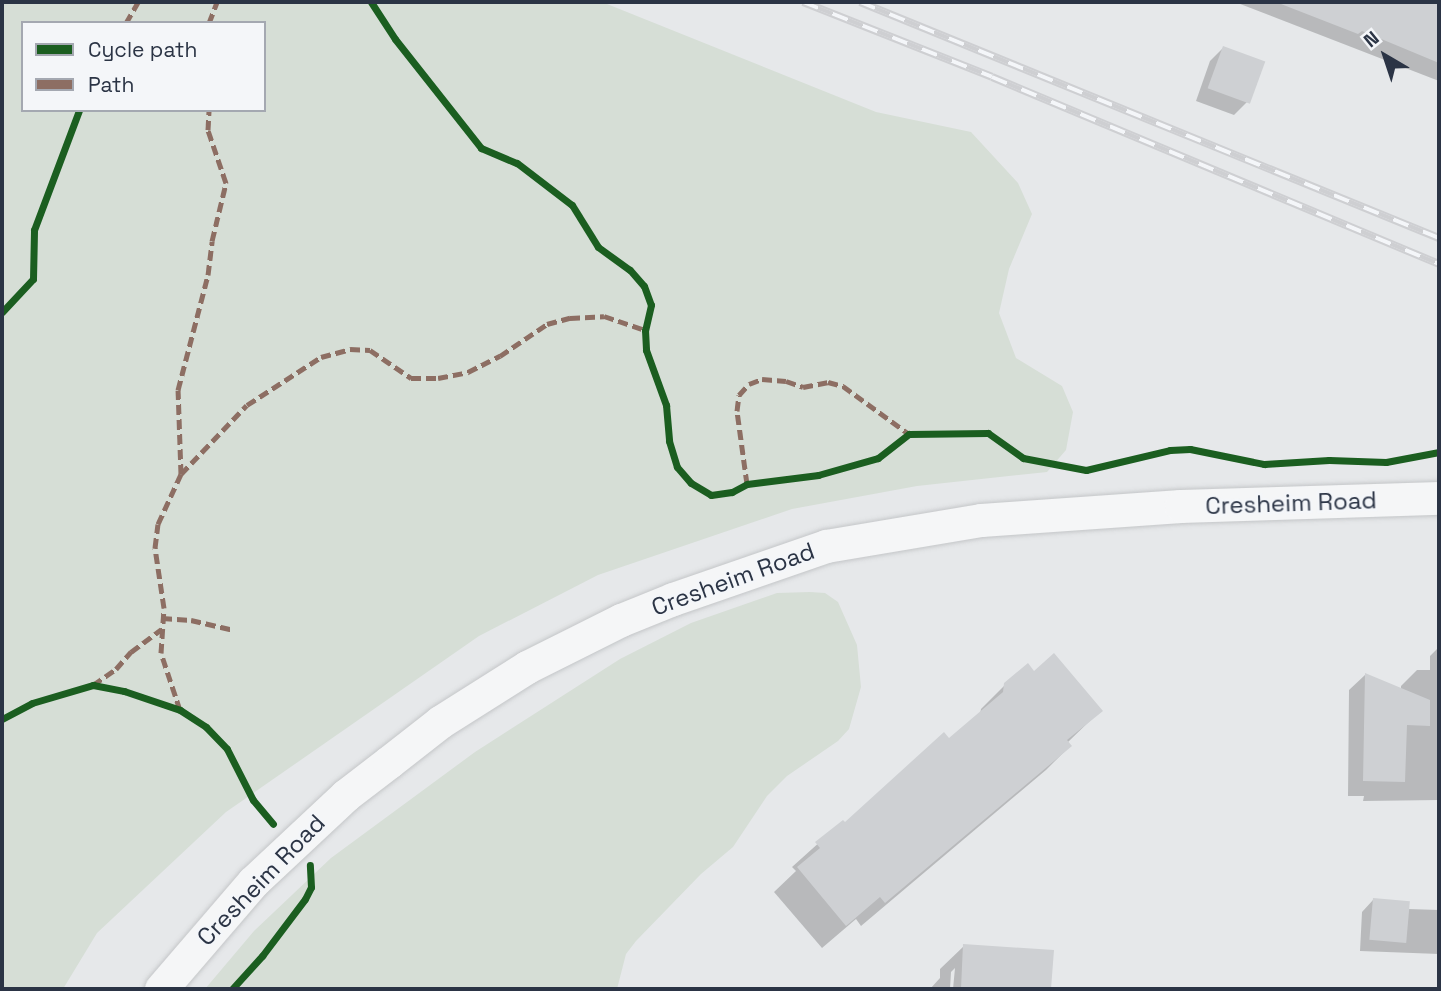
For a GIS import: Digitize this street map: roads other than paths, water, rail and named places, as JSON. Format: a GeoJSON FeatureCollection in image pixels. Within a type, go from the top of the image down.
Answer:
{"type":"FeatureCollection","features":[{"type":"Feature","properties":{"kind":"street","name":"Cresheim Road"},"geometry":{"type":"LineString","coordinates":[[161,989],[222,916],[291,845],[346,795],[430,730],[527,667],[621,620],[686,594],[826,546],[981,520],[1181,506],[1439,498]]}},
{"type":"Feature","properties":{"kind":"railway"},"geometry":{"type":"LineString","coordinates":[[803,2],[992,77],[1439,264]]}},
{"type":"Feature","properties":{"kind":"railway"},"geometry":{"type":"LineString","coordinates":[[860,2],[1439,238]]}}]}
